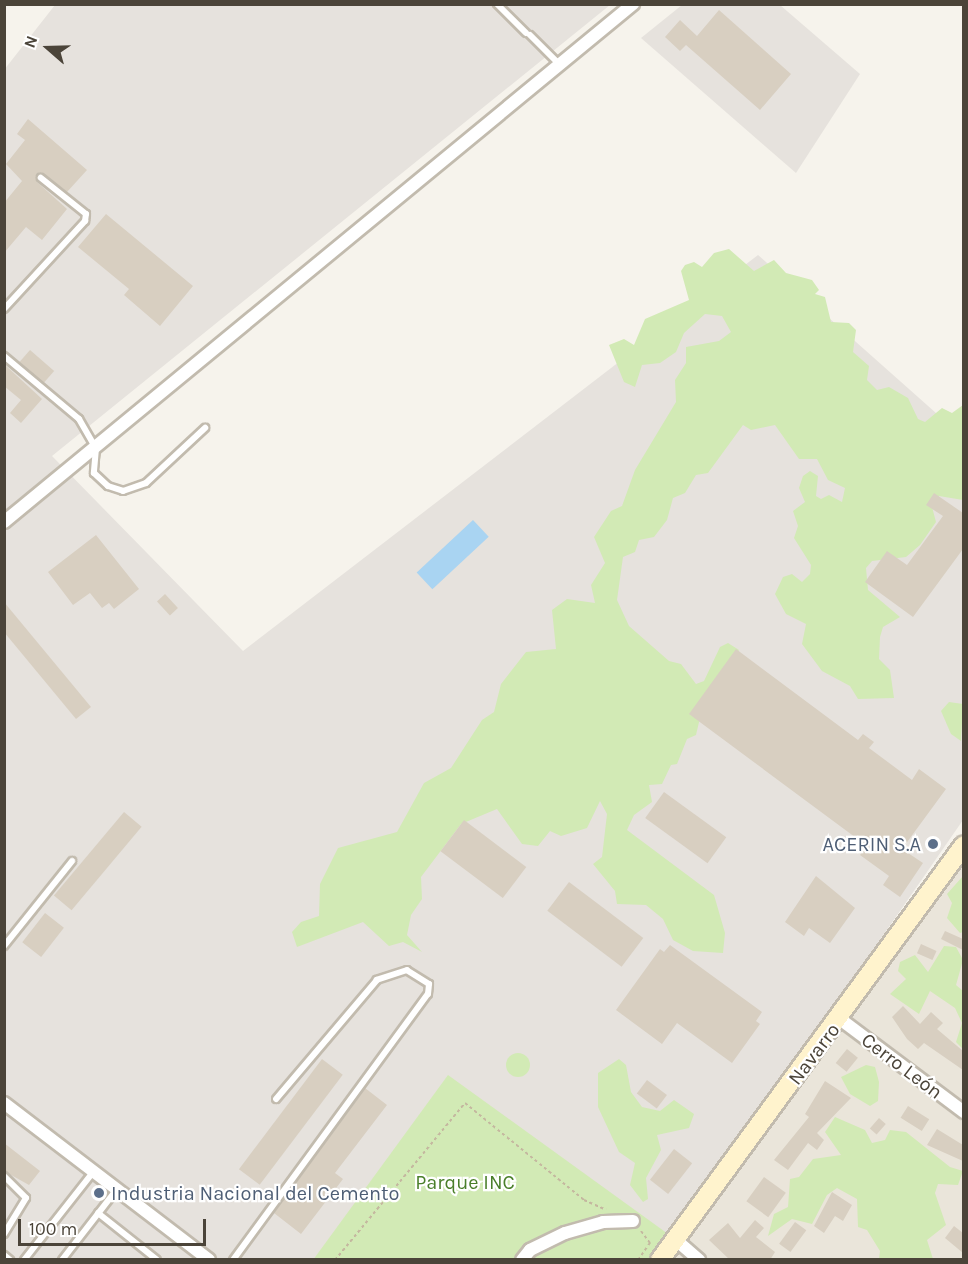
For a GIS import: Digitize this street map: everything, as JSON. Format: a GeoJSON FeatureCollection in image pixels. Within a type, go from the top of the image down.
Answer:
{"type":"FeatureCollection","features":[{"type":"Feature","properties":{"kind":"street"},"geometry":{"type":"LineString","coordinates":[[4,522],[633,4]]}},
{"type":"Feature","properties":{"kind":"street","name":"Navarro"},"geometry":{"type":"LineString","coordinates":[[660,1260],[840,1019],[963,845]]}},
{"type":"Feature","properties":{"kind":"street","name":"Cerro León"},"geometry":{"type":"LineString","coordinates":[[840,1019],[963,1112]]}},
{"type":"Feature","properties":{"kind":"street"},"geometry":{"type":"LineString","coordinates":[[4,1103],[209,1260]]}},
{"type":"Feature","properties":{"kind":"street"},"geometry":{"type":"LineString","coordinates":[[522,1260],[530,1250],[566,1233],[603,1222],[633,1221]]}},
{"type":"Feature","properties":{"kind":"street"},"geometry":{"type":"LineString","coordinates":[[675,1239],[699,1260]]}},
{"type":"Feature","properties":{"kind":"lane"},"geometry":{"type":"LineString","coordinates":[[501,6],[560,65]]}},
{"type":"Feature","properties":{"kind":"lane"},"geometry":{"type":"LineString","coordinates":[[4,309],[86,221],[86,214],[41,178]]}},
{"type":"Feature","properties":{"kind":"lane"},"geometry":{"type":"LineString","coordinates":[[4,356],[79,419],[96,448],[94,474],[108,486],[131,489],[146,483],[206,428]]}},
{"type":"Feature","properties":{"kind":"lane"},"geometry":{"type":"LineString","coordinates":[[4,946],[72,861]]}},
{"type":"Feature","properties":{"kind":"lane"},"geometry":{"type":"LineString","coordinates":[[233,1260],[428,994],[429,984],[407,970],[378,980],[276,1099]]}},
{"type":"Feature","properties":{"kind":"lane"},"geometry":{"type":"LineString","coordinates":[[24,1260],[94,1171]]}},
{"type":"Feature","properties":{"kind":"lane"},"geometry":{"type":"LineString","coordinates":[[4,1176],[26,1198],[4,1234]]}},
{"type":"Feature","properties":{"kind":"lane"},"geometry":{"type":"LineString","coordinates":[[62,1260],[117,1189]]}},
{"type":"Feature","properties":{"kind":"lane"},"geometry":{"type":"LineString","coordinates":[[98,1213],[157,1260]]}},
{"type":"Feature","properties":{"kind":"lane"},"geometry":{"type":"LineString","coordinates":[[4,1255],[10,1260]]}},
{"type":"Feature","properties":{"kind":"path"},"geometry":{"type":"LineString","coordinates":[[335,1260],[465,1103],[584,1200]]}},
{"type":"Feature","properties":{"kind":"shaded area"},"geometry":{"type":"Polygon","coordinates":[[[55,5],[610,5],[52,456],[243,651],[758,255],[963,437],[963,820],[659,1259],[5,1259],[4,70],[55,5]]]}},
{"type":"Feature","properties":{"kind":"shaded area"},"geometry":{"type":"Polygon","coordinates":[[[682,5],[780,5],[860,74],[796,173],[641,38],[682,5]]]}},
{"type":"Feature","properties":{"kind":"shaded area"},"geometry":{"type":"Polygon","coordinates":[[[963,851],[963,1259],[661,1260],[963,851]]]}},
{"type":"Feature","properties":{"kind":"green space"},"geometry":{"type":"Polygon","coordinates":[[[729,249],[754,271],[774,260],[786,273],[812,280],[819,290],[815,294],[825,297],[831,322],[849,323],[856,330],[853,352],[869,366],[867,380],[877,390],[889,387],[908,398],[918,419],[925,422],[942,408],[952,413],[963,405],[963,500],[939,496],[932,507],[936,522],[920,545],[906,557],[872,561],[866,568],[868,590],[900,617],[883,627],[880,637],[879,659],[890,670],[894,698],[858,699],[850,686],[822,671],[802,644],[806,624],[786,614],[775,594],[783,577],[792,574],[802,582],[810,574],[811,565],[794,538],[798,526],[793,511],[805,502],[799,488],[803,476],[810,471],[818,476],[816,496],[821,499],[829,495],[842,502],[845,488],[828,480],[817,459],[799,459],[775,425],[751,430],[743,425],[708,473],[696,475],[685,493],[673,498],[667,520],[654,537],[639,540],[635,552],[623,557],[617,600],[629,626],[669,661],[681,664],[696,684],[704,681],[720,647],[728,643],[739,650],[703,705],[696,735],[687,739],[677,764],[671,765],[662,784],[649,785],[652,802],[634,815],[627,830],[714,895],[725,933],[723,953],[693,951],[673,940],[663,919],[646,905],[617,904],[615,891],[593,864],[602,857],[607,814],[600,801],[587,828],[561,836],[550,831],[538,846],[522,844],[497,809],[461,824],[421,877],[422,899],[411,915],[407,935],[422,952],[403,942],[389,946],[363,922],[297,947],[292,932],[301,922],[319,916],[320,884],[338,848],[397,832],[424,783],[451,768],[482,720],[494,712],[501,684],[526,652],[556,649],[552,610],[567,599],[595,603],[591,585],[605,563],[594,537],[611,511],[622,506],[635,470],[676,402],[675,380],[686,363],[686,347],[719,341],[731,332],[722,316],[705,314],[684,333],[676,352],[660,363],[642,365],[635,387],[624,382],[609,345],[624,339],[634,345],[645,319],[689,300],[681,271],[685,265],[694,262],[702,267],[714,253],[729,249]]]}},
{"type":"Feature","properties":{"kind":"green space"},"geometry":{"type":"Polygon","coordinates":[[[949,702],[963,704],[961,741],[951,734],[941,711],[949,702]]]}},
{"type":"Feature","properties":{"kind":"green space"},"geometry":{"type":"Polygon","coordinates":[[[963,876],[963,932],[960,933],[947,918],[952,903],[947,894],[963,876]]]}},
{"type":"Feature","properties":{"kind":"green space"},"geometry":{"type":"Polygon","coordinates":[[[944,946],[956,947],[963,960],[956,985],[963,991],[963,1049],[956,1042],[962,1023],[955,1008],[930,991],[919,1014],[890,994],[906,979],[898,971],[900,962],[915,955],[928,972],[944,946]]]}},
{"type":"Feature","properties":{"kind":"green space"},"geometry":{"type":"Polygon","coordinates":[[[518,1053],[526,1057],[530,1065],[526,1073],[518,1077],[510,1073],[506,1065],[510,1057],[518,1053]]]}},
{"type":"Feature","properties":{"kind":"green space"},"geometry":{"type":"Polygon","coordinates":[[[619,1059],[626,1065],[631,1092],[642,1107],[660,1111],[674,1100],[694,1114],[689,1128],[657,1135],[661,1150],[646,1178],[648,1199],[643,1202],[630,1185],[635,1163],[619,1152],[598,1107],[598,1073],[619,1059]]]}},
{"type":"Feature","properties":{"kind":"green space"},"geometry":{"type":"Polygon","coordinates":[[[866,1065],[875,1067],[879,1082],[878,1101],[870,1106],[850,1094],[841,1077],[866,1065]]]}},
{"type":"Feature","properties":{"kind":"green space","name":"Parque INC"},"geometry":{"type":"Polygon","coordinates":[[[448,1075],[675,1239],[660,1259],[313,1260],[448,1075]]]}},
{"type":"Feature","properties":{"kind":"green space"},"geometry":{"type":"Polygon","coordinates":[[[835,1117],[865,1130],[872,1143],[885,1140],[890,1130],[906,1132],[950,1167],[963,1171],[958,1185],[938,1184],[935,1193],[946,1225],[927,1240],[933,1259],[879,1259],[880,1251],[867,1230],[858,1227],[857,1199],[837,1188],[827,1195],[812,1224],[792,1219],[768,1236],[774,1214],[788,1207],[790,1179],[799,1177],[813,1159],[841,1155],[825,1132],[835,1117]]]}},
{"type":"Feature","properties":{"kind":"water"},"geometry":{"type":"Polygon","coordinates":[[[473,520],[489,537],[432,589],[417,573],[473,520]]]}},
{"type":"Feature","properties":{"kind":"building"},"geometry":{"type":"Polygon","coordinates":[[[719,10],[791,74],[760,110],[686,45],[680,51],[665,37],[680,20],[697,36],[719,10]]]}},
{"type":"Feature","properties":{"kind":"building"},"geometry":{"type":"Polygon","coordinates":[[[28,119],[87,170],[67,192],[37,174],[37,182],[67,209],[42,240],[26,227],[4,253],[4,203],[22,181],[6,164],[25,140],[17,134],[28,119]]]}},
{"type":"Feature","properties":{"kind":"building"},"geometry":{"type":"Polygon","coordinates":[[[106,214],[193,286],[160,326],[124,295],[129,289],[78,247],[106,214]]]}},
{"type":"Feature","properties":{"kind":"building"},"geometry":{"type":"Polygon","coordinates":[[[30,350],[54,371],[44,383],[20,362],[30,350]]]}},
{"type":"Feature","properties":{"kind":"building"},"geometry":{"type":"Polygon","coordinates":[[[4,364],[42,399],[21,423],[10,413],[21,400],[4,386],[4,364]]]}},
{"type":"Feature","properties":{"kind":"building"},"geometry":{"type":"Polygon","coordinates":[[[934,493],[963,513],[963,549],[913,617],[865,582],[887,551],[907,565],[943,516],[926,505],[934,493]]]}},
{"type":"Feature","properties":{"kind":"building"},"geometry":{"type":"Polygon","coordinates":[[[96,535],[139,589],[114,609],[109,603],[102,608],[90,593],[73,605],[48,572],[96,535]]]}},
{"type":"Feature","properties":{"kind":"building"},"geometry":{"type":"Polygon","coordinates":[[[165,594],[178,608],[170,615],[157,602],[165,594]]]}},
{"type":"Feature","properties":{"kind":"building"},"geometry":{"type":"Polygon","coordinates":[[[4,602],[91,707],[76,719],[4,632],[4,602]]]}},
{"type":"Feature","properties":{"kind":"building"},"geometry":{"type":"Polygon","coordinates":[[[736,649],[858,740],[863,734],[874,742],[869,748],[912,780],[919,769],[946,789],[902,849],[923,863],[900,897],[883,885],[889,876],[860,855],[867,846],[689,714],[736,649]]]}},
{"type":"Feature","properties":{"kind":"building"},"geometry":{"type":"Polygon","coordinates":[[[664,792],[726,837],[707,863],[645,818],[664,792]]]}},
{"type":"Feature","properties":{"kind":"building"},"geometry":{"type":"Polygon","coordinates":[[[124,812],[142,827],[72,910],[54,895],[124,812]]]}},
{"type":"Feature","properties":{"kind":"building"},"geometry":{"type":"Polygon","coordinates":[[[464,820],[526,867],[503,898],[441,851],[464,820]]]}},
{"type":"Feature","properties":{"kind":"building"},"geometry":{"type":"Polygon","coordinates":[[[816,876],[855,908],[830,943],[809,928],[804,936],[785,922],[816,876]]]}},
{"type":"Feature","properties":{"kind":"building"},"geometry":{"type":"Polygon","coordinates":[[[569,882],[643,938],[622,967],[547,911],[569,882]]]}},
{"type":"Feature","properties":{"kind":"building"},"geometry":{"type":"Polygon","coordinates":[[[45,913],[64,928],[41,957],[22,942],[45,913]]]}},
{"type":"Feature","properties":{"kind":"building"},"geometry":{"type":"Polygon","coordinates":[[[945,931],[963,939],[963,950],[941,939],[945,931]]]}},
{"type":"Feature","properties":{"kind":"building"},"geometry":{"type":"Polygon","coordinates":[[[921,944],[937,951],[932,960],[917,953],[921,944]]]}},
{"type":"Feature","properties":{"kind":"building"},"geometry":{"type":"Polygon","coordinates":[[[670,945],[762,1012],[756,1021],[760,1024],[732,1063],[677,1023],[662,1044],[616,1010],[660,949],[664,952],[670,945]]]}},
{"type":"Feature","properties":{"kind":"building"},"geometry":{"type":"Polygon","coordinates":[[[903,1006],[920,1024],[931,1012],[943,1023],[937,1029],[963,1051],[963,1070],[924,1043],[918,1049],[907,1039],[892,1017],[903,1006]]]}},
{"type":"Feature","properties":{"kind":"building"},"geometry":{"type":"Polygon","coordinates":[[[847,1049],[858,1058],[847,1072],[836,1063],[847,1049]]]}},
{"type":"Feature","properties":{"kind":"building"},"geometry":{"type":"Polygon","coordinates":[[[322,1059],[343,1075],[260,1185],[239,1169],[322,1059]]]}},
{"type":"Feature","properties":{"kind":"building"},"geometry":{"type":"Polygon","coordinates":[[[647,1080],[667,1095],[657,1109],[637,1094],[647,1080]]]}},
{"type":"Feature","properties":{"kind":"building"},"geometry":{"type":"Polygon","coordinates":[[[825,1081],[851,1098],[817,1133],[824,1140],[817,1150],[808,1143],[788,1170],[774,1160],[809,1117],[805,1114],[825,1081]]]}},
{"type":"Feature","properties":{"kind":"building"},"geometry":{"type":"Polygon","coordinates":[[[365,1088],[387,1105],[335,1173],[343,1179],[301,1234],[274,1213],[365,1088]]]}},
{"type":"Feature","properties":{"kind":"building"},"geometry":{"type":"Polygon","coordinates":[[[908,1106],[929,1119],[922,1131],[901,1118],[908,1106]]]}},
{"type":"Feature","properties":{"kind":"building"},"geometry":{"type":"Polygon","coordinates":[[[879,1118],[886,1124],[877,1134],[870,1129],[879,1118]]]}},
{"type":"Feature","properties":{"kind":"building"},"geometry":{"type":"Polygon","coordinates":[[[937,1129],[963,1145],[963,1161],[927,1145],[937,1129]]]}},
{"type":"Feature","properties":{"kind":"building"},"geometry":{"type":"Polygon","coordinates":[[[4,1143],[40,1171],[29,1185],[4,1171],[4,1143]]]}},
{"type":"Feature","properties":{"kind":"building"},"geometry":{"type":"Polygon","coordinates":[[[674,1149],[692,1163],[668,1194],[650,1180],[674,1149]]]}},
{"type":"Feature","properties":{"kind":"building"},"geometry":{"type":"Polygon","coordinates":[[[764,1177],[786,1193],[768,1217],[746,1201],[764,1177]]]}},
{"type":"Feature","properties":{"kind":"building"},"geometry":{"type":"Polygon","coordinates":[[[832,1192],[852,1205],[843,1221],[835,1216],[824,1233],[814,1226],[832,1192]]]}},
{"type":"Feature","properties":{"kind":"building"},"geometry":{"type":"Polygon","coordinates":[[[755,1220],[764,1228],[756,1237],[775,1252],[770,1260],[730,1260],[709,1240],[728,1223],[740,1238],[755,1220]]]}},
{"type":"Feature","properties":{"kind":"building"},"geometry":{"type":"Polygon","coordinates":[[[795,1222],[806,1230],[790,1252],[779,1244],[795,1222]]]}},
{"type":"Feature","properties":{"kind":"building"},"geometry":{"type":"Polygon","coordinates":[[[954,1226],[963,1233],[963,1253],[945,1238],[954,1226]]]}},
{"type":"Feature","properties":{"kind":"place","name":"ACERIN S.A"},"geometry":{"type":"Point","coordinates":[933,844]}},
{"type":"Feature","properties":{"kind":"place","name":"Industria Nacional del Cemento"},"geometry":{"type":"Point","coordinates":[99,1193]}}]}
